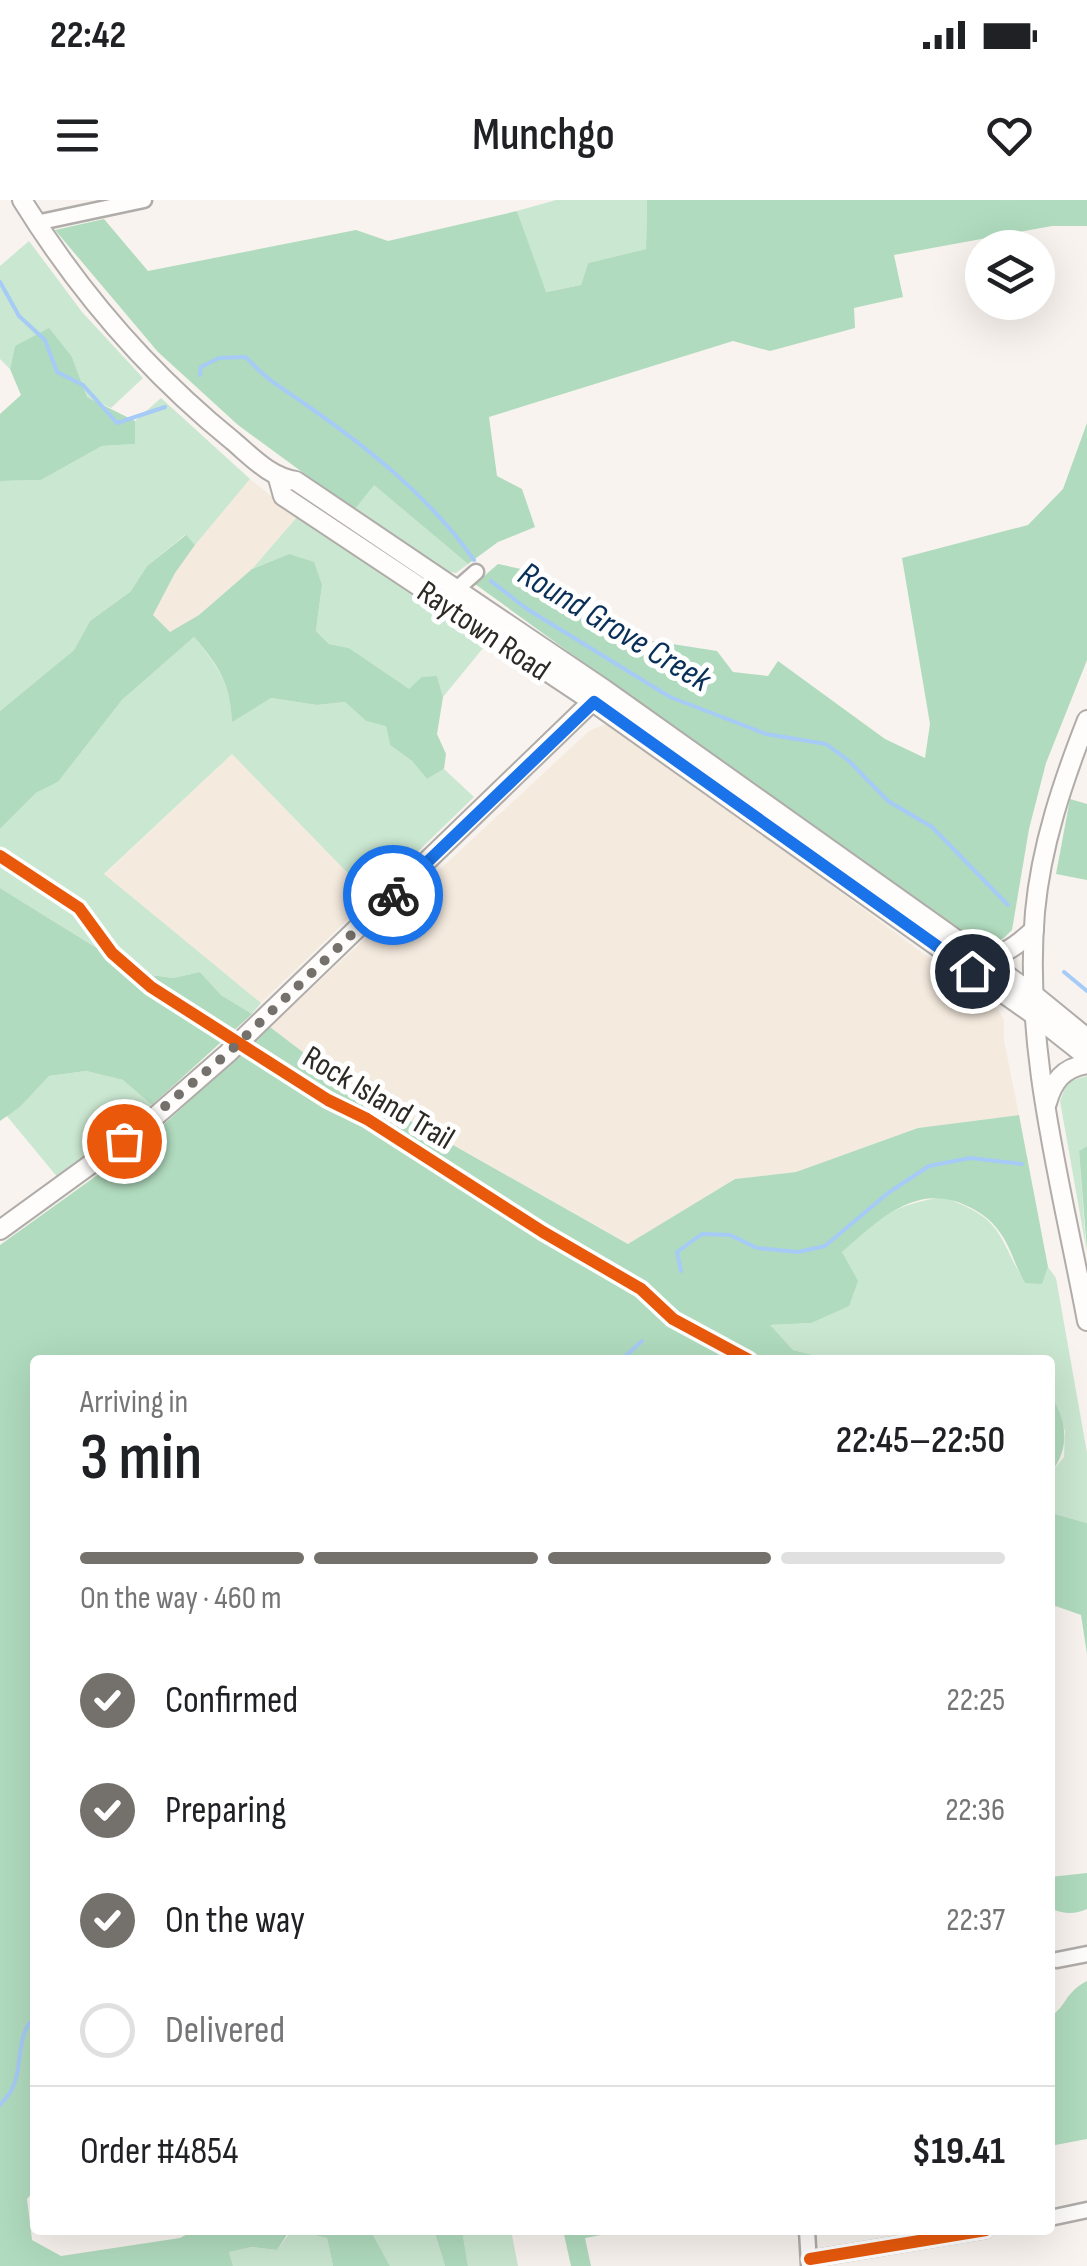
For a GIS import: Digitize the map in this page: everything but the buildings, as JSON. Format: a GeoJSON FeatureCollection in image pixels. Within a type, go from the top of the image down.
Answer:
{"type":"FeatureCollection","features":[{"type":"Feature","properties":{"kind":"main road","name":"Raytown Road"},"geometry":{"type":"LineString","coordinates":[[22,200],[106,317],[204,418],[278,478],[296,480],[456,589],[1034,1015],[1087,1061]]}},
{"type":"Feature","properties":{"kind":"main road","name":"Raytown Road"},"geometry":{"type":"LineString","coordinates":[[278,478],[283,496],[442,602],[599,696],[976,954],[1087,1038]]}},
{"type":"Feature","properties":{"kind":"main road"},"geometry":{"type":"LineString","coordinates":[[0,1230],[148,1122],[228,1053],[599,696]]}},
{"type":"Feature","properties":{"kind":"main road"},"geometry":{"type":"LineString","coordinates":[[1087,720],[1054,815],[1041,869],[1034,930],[1033,994],[1047,1104],[1087,1321]]}},
{"type":"Feature","properties":{"kind":"main road"},"geometry":{"type":"LineString","coordinates":[[976,954],[999,955],[1034,930]]}},
{"type":"Feature","properties":{"kind":"main road"},"geometry":{"type":"LineString","coordinates":[[1047,1104],[1061,1074],[1087,1061]]}},
{"type":"Feature","properties":{"kind":"street"},"geometry":{"type":"LineString","coordinates":[[36,223],[144,200]]}},
{"type":"Feature","properties":{"kind":"street"},"geometry":{"type":"LineString","coordinates":[[442,602],[476,572]]}},
{"type":"Feature","properties":{"kind":"street"},"geometry":{"type":"LineString","coordinates":[[1057,1960],[1087,1954]]}},
{"type":"Feature","properties":{"kind":"street"},"geometry":{"type":"LineString","coordinates":[[1055,2217],[1087,2210]]}},
{"type":"Feature","properties":{"kind":"street"},"geometry":{"type":"LineString","coordinates":[[807,2235],[809,2262],[958,2235]]}},
{"type":"Feature","properties":{"kind":"shaded area"},"geometry":{"type":"Polygon","coordinates":[[[250,479],[297,517],[252,569],[199,615],[171,633],[153,615],[175,573],[250,479]]]}},
{"type":"Feature","properties":{"kind":"shaded area"},"geometry":{"type":"Polygon","coordinates":[[[603,725],[617,726],[998,1009],[1004,1020],[1004,1040],[1019,1115],[918,1128],[796,1172],[735,1179],[629,1244],[342,1082],[270,1027],[589,731],[603,725]]]}},
{"type":"Feature","properties":{"kind":"shaded area"},"geometry":{"type":"Polygon","coordinates":[[[232,754],[371,897],[261,1003],[104,875],[232,754]]]}},
{"type":"Feature","properties":{"kind":"green space"},"geometry":{"type":"Polygon","coordinates":[[[556,200],[647,200],[646,249],[588,263],[581,285],[545,292],[517,211],[556,200]]]}},
{"type":"Feature","properties":{"kind":"green space"},"geometry":{"type":"Polygon","coordinates":[[[647,200],[1087,200],[1087,226],[965,230],[965,242],[894,255],[903,297],[854,308],[855,328],[770,351],[733,341],[489,417],[497,476],[522,489],[535,527],[498,542],[468,564],[374,485],[354,510],[238,425],[158,352],[55,230],[104,219],[148,271],[356,230],[388,241],[517,211],[546,292],[581,285],[588,263],[646,249],[647,200]]]}},
{"type":"Feature","properties":{"kind":"green space"},"geometry":{"type":"Polygon","coordinates":[[[29,241],[82,312],[143,378],[111,408],[87,397],[72,357],[15,346],[10,369],[0,359],[0,266],[29,241]]]}},
{"type":"Feature","properties":{"kind":"green space"},"geometry":{"type":"Polygon","coordinates":[[[49,328],[72,357],[87,397],[135,421],[135,444],[102,446],[41,480],[0,481],[0,414],[21,395],[10,369],[15,346],[49,328]]]}},
{"type":"Feature","properties":{"kind":"green space"},"geometry":{"type":"Polygon","coordinates":[[[161,398],[250,479],[195,545],[185,535],[147,566],[132,590],[90,621],[74,650],[0,711],[0,481],[41,480],[102,446],[134,444],[135,421],[161,398]]]}},
{"type":"Feature","properties":{"kind":"green space"},"geometry":{"type":"Polygon","coordinates":[[[1087,423],[1087,660],[1046,763],[1029,829],[1012,930],[992,944],[969,942],[475,584],[498,564],[521,569],[653,641],[717,651],[733,672],[768,676],[778,661],[885,739],[925,758],[930,724],[902,558],[1028,525],[1063,489],[1087,423]]]}},
{"type":"Feature","properties":{"kind":"green space"},"geometry":{"type":"Polygon","coordinates":[[[373,484],[468,564],[456,573],[439,570],[354,510],[373,484]]]}},
{"type":"Feature","properties":{"kind":"green space"},"geometry":{"type":"Polygon","coordinates":[[[297,517],[488,642],[443,697],[437,676],[409,690],[349,648],[329,644],[316,631],[322,585],[289,554],[252,569],[297,517]]]}},
{"type":"Feature","properties":{"kind":"green space"},"geometry":{"type":"Polygon","coordinates":[[[186,535],[195,545],[153,615],[170,632],[199,615],[252,569],[289,554],[314,562],[322,585],[316,631],[329,644],[349,648],[409,689],[422,677],[437,676],[443,697],[437,734],[446,754],[444,769],[427,779],[412,761],[390,745],[386,726],[366,721],[345,702],[317,705],[271,698],[232,722],[222,676],[194,637],[122,700],[58,782],[36,793],[0,829],[0,711],[74,650],[90,621],[131,591],[147,566],[186,535]]]}},
{"type":"Feature","properties":{"kind":"green space"},"geometry":{"type":"Polygon","coordinates":[[[194,637],[221,676],[229,696],[232,721],[271,698],[317,705],[345,702],[366,721],[386,725],[390,745],[412,761],[427,779],[444,769],[474,797],[371,897],[232,754],[104,874],[261,1003],[252,1014],[221,995],[200,972],[173,978],[137,973],[0,888],[0,829],[36,793],[58,782],[122,700],[194,637]]]}},
{"type":"Feature","properties":{"kind":"green space"},"geometry":{"type":"Polygon","coordinates":[[[1070,799],[1087,804],[1087,880],[1056,874],[1070,799]]]}},
{"type":"Feature","properties":{"kind":"green space"},"geometry":{"type":"Polygon","coordinates":[[[0,888],[137,973],[173,978],[200,972],[221,995],[252,1014],[152,1105],[123,1080],[86,1071],[49,1076],[21,1106],[0,1121],[0,888]]]}},
{"type":"Feature","properties":{"kind":"green space"},"geometry":{"type":"Polygon","coordinates":[[[270,1027],[342,1082],[628,1244],[735,1179],[796,1172],[918,1128],[1019,1115],[1048,1267],[1042,1284],[1025,1283],[1005,1240],[987,1218],[958,1202],[925,1199],[895,1210],[842,1252],[858,1281],[849,1306],[811,1323],[770,1325],[793,1350],[814,1355],[30,1355],[30,2235],[32,2240],[61,2256],[186,2235],[287,2235],[277,2250],[252,2247],[229,2252],[233,2266],[0,2266],[0,1245],[149,1138],[270,1027]]]}},
{"type":"Feature","properties":{"kind":"green space"},"geometry":{"type":"Polygon","coordinates":[[[86,1071],[123,1080],[152,1105],[59,1179],[6,1115],[21,1106],[49,1076],[86,1071]]]}},
{"type":"Feature","properties":{"kind":"green space"},"geometry":{"type":"Polygon","coordinates":[[[1087,1076],[1087,1146],[1079,1151],[1086,1248],[1060,1101],[1067,1082],[1087,1076]]]}},
{"type":"Feature","properties":{"kind":"green space"},"geometry":{"type":"Polygon","coordinates":[[[1087,1146],[1087,1251],[1079,1151],[1087,1146]]]}},
{"type":"Feature","properties":{"kind":"green space"},"geometry":{"type":"Polygon","coordinates":[[[943,1197],[963,1205],[996,1229],[1025,1283],[1042,1283],[1048,1267],[1056,1278],[1087,1453],[1087,1523],[1055,1514],[1055,1468],[1064,1457],[1065,1431],[1055,1406],[1055,1355],[814,1355],[793,1350],[769,1325],[811,1323],[834,1267],[853,1239],[888,1214],[943,1197]]]}},
{"type":"Feature","properties":{"kind":"green space"},"geometry":{"type":"Polygon","coordinates":[[[1055,1404],[1064,1434],[1055,1467],[1055,1404]]]}},
{"type":"Feature","properties":{"kind":"green space"},"geometry":{"type":"Polygon","coordinates":[[[1055,1514],[1087,1523],[1087,1654],[1081,1615],[1055,1606],[1055,1514]]]}},
{"type":"Feature","properties":{"kind":"green space"},"geometry":{"type":"Polygon","coordinates":[[[1087,1873],[1087,1909],[1068,1913],[1055,1910],[1055,1876],[1087,1873]]]}},
{"type":"Feature","properties":{"kind":"green space"},"geometry":{"type":"Polygon","coordinates":[[[1087,1981],[1087,2139],[1055,2145],[1055,2012],[1087,1981]]]}},
{"type":"Feature","properties":{"kind":"green space"},"geometry":{"type":"Polygon","coordinates":[[[288,2235],[327,2238],[333,2266],[233,2266],[229,2252],[252,2247],[277,2250],[288,2235]]]}},
{"type":"Feature","properties":{"kind":"green space"},"geometry":{"type":"Polygon","coordinates":[[[314,2235],[373,2235],[390,2266],[333,2266],[327,2238],[314,2235]]]}},
{"type":"Feature","properties":{"kind":"green space"},"geometry":{"type":"Polygon","coordinates":[[[373,2235],[436,2235],[445,2266],[390,2266],[373,2235]]]}},
{"type":"Feature","properties":{"kind":"green space"},"geometry":{"type":"Polygon","coordinates":[[[436,2235],[463,2235],[468,2266],[445,2266],[436,2235]]]}},
{"type":"Feature","properties":{"kind":"green space"},"geometry":{"type":"Polygon","coordinates":[[[463,2235],[512,2235],[518,2266],[468,2266],[463,2235]]]}},
{"type":"Feature","properties":{"kind":"green space"},"geometry":{"type":"Polygon","coordinates":[[[564,2235],[601,2235],[585,2238],[591,2266],[571,2266],[564,2235]]]}},
{"type":"Feature","properties":{"kind":"waterway","name":"Round Grove Creek"},"geometry":{"type":"LineString","coordinates":[[0,282],[19,316],[45,340],[57,372],[83,385],[117,423],[165,407]]}},
{"type":"Feature","properties":{"kind":"waterway","name":"Round Grove Creek"},"geometry":{"type":"LineString","coordinates":[[200,375],[201,367],[219,358],[246,357],[397,475],[438,515],[474,560]]}},
{"type":"Feature","properties":{"kind":"waterway","name":"Round Grove Creek"},"geometry":{"type":"LineString","coordinates":[[491,581],[527,609],[670,697],[766,734],[826,744],[849,761],[888,801],[932,827],[1008,905]]}},
{"type":"Feature","properties":{"kind":"waterway","name":"Round Grove Creek"},"geometry":{"type":"LineString","coordinates":[[1064,972],[1087,991]]}},
{"type":"Feature","properties":{"kind":"waterway"},"geometry":{"type":"LineString","coordinates":[[681,1271],[677,1252],[702,1234],[730,1235],[757,1248],[798,1252],[825,1246],[888,1193],[929,1166],[970,1158],[1022,1164]]}},
{"type":"Feature","properties":{"kind":"waterway"},"geometry":{"type":"LineString","coordinates":[[627,1355],[642,1341]]}},
{"type":"Feature","properties":{"kind":"waterway"},"geometry":{"type":"LineString","coordinates":[[0,2105],[15,2082],[24,2033],[30,2023]]}},
{"type":"Feature","properties":{"kind":"cycle path","name":"Rock Island Trail"},"geometry":{"type":"LineString","coordinates":[[0,856],[79,908],[112,953],[151,987],[328,1100],[367,1119],[543,1232],[641,1289],[673,1319],[740,1355]]}},
{"type":"Feature","properties":{"kind":"cycle path"},"geometry":{"type":"LineString","coordinates":[[810,2259],[956,2235]]}},
{"type":"Feature","properties":{"kind":"way so far"},"geometry":{"type":"LineString","coordinates":[[124,1141],[228,1053],[393,895]]}},
{"type":"Feature","properties":{"kind":"route"},"geometry":{"type":"LineString","coordinates":[[393,895],[594,702],[972,971]]}}]}
